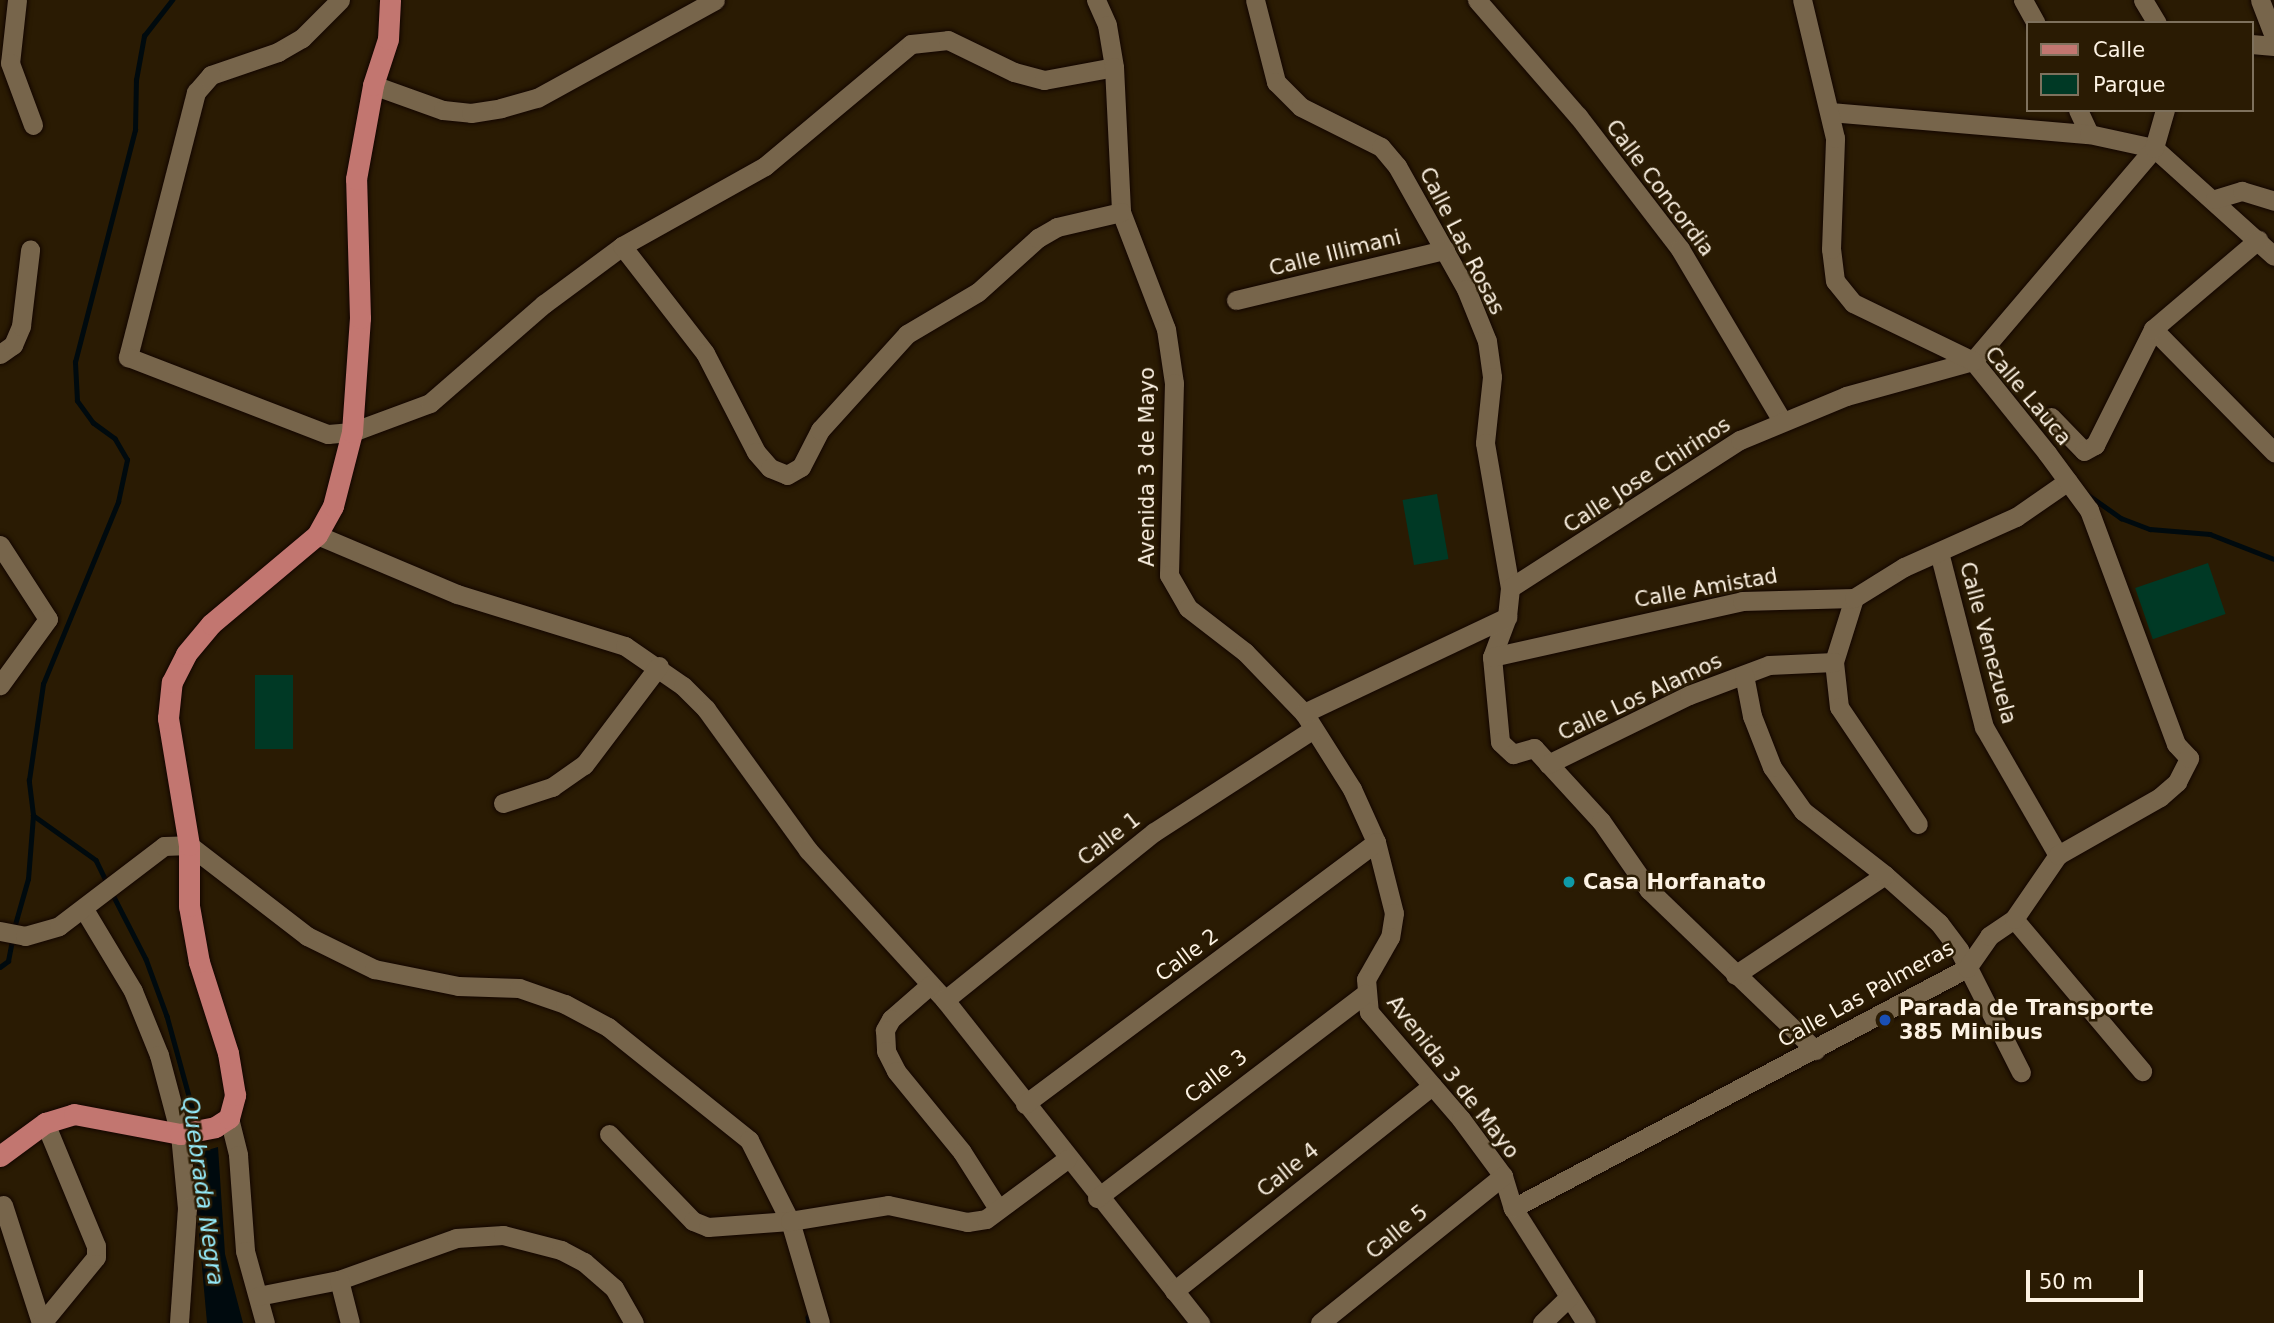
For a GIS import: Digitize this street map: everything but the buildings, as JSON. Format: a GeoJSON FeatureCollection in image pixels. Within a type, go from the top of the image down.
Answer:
{"type":"FeatureCollection","features":[{"type":"Feature","properties":{"kind":"main road"},"geometry":{"type":"LineString","coordinates":[[0,1156],[45,1123],[74,1114],[94,1114],[186,1132],[222,1123],[234,1095],[228,1053],[199,962],[189,906],[189,845],[168,719],[172,682],[186,654],[211,624],[317,535],[333,506],[352,432],[360,317],[356,178],[373,85],[388,39],[390,0]]}},
{"type":"Feature","properties":{"kind":"street"},"geometry":{"type":"LineString","coordinates":[[17,0],[5,64],[33,125]]}},
{"type":"Feature","properties":{"kind":"street"},"geometry":{"type":"LineString","coordinates":[[340,0],[302,38],[278,52],[211,75],[196,92],[128,357],[319,431],[352,432],[430,403],[544,304],[622,246],[765,166],[911,44],[948,40],[1014,72],[1044,80],[1114,67]]}},
{"type":"Feature","properties":{"kind":"street"},"geometry":{"type":"LineString","coordinates":[[373,85],[443,110],[471,113],[502,108],[537,99],[715,0]]}},
{"type":"Feature","properties":{"kind":"street","name":"Avenida 3 de Mayo"},"geometry":{"type":"LineString","coordinates":[[1096,0],[1107,25],[1114,67],[1121,212],[1166,330],[1174,383],[1168,575],[1188,608],[1245,652],[1309,721],[1352,789],[1376,842],[1394,913],[1390,937],[1366,979],[1368,1012],[1432,1086],[1503,1176],[1513,1208],[1586,1323]]}},
{"type":"Feature","properties":{"kind":"street","name":"Calle Las Rosas"},"geometry":{"type":"LineString","coordinates":[[1255,0],[1276,82],[1301,107],[1381,147],[1421,203],[1487,341],[1492,377],[1485,443],[1510,588],[1507,617],[1492,657],[1500,742],[1513,754],[1534,748],[1601,821],[1649,890],[1815,1050]]}},
{"type":"Feature","properties":{"kind":"street","name":"Calle Concordia"},"geometry":{"type":"LineString","coordinates":[[1477,0],[1578,116],[1680,249],[1782,421]]}},
{"type":"Feature","properties":{"kind":"street","name":"Calle Lauca"},"geometry":{"type":"LineString","coordinates":[[1802,0],[1830,112],[1835,150],[1831,249],[1835,281],[1853,303],[1973,361],[2068,481],[2089,510],[2176,744],[2189,758]]}},
{"type":"Feature","properties":{"kind":"street"},"geometry":{"type":"LineString","coordinates":[[2023,0],[2035,21]]}},
{"type":"Feature","properties":{"kind":"street"},"geometry":{"type":"LineString","coordinates":[[2143,0],[2156,21]]}},
{"type":"Feature","properties":{"kind":"street"},"geometry":{"type":"LineString","coordinates":[[2260,0],[2274,36]]}},
{"type":"Feature","properties":{"kind":"street"},"geometry":{"type":"LineString","coordinates":[[2253,44],[2274,46]]}},
{"type":"Feature","properties":{"kind":"street"},"geometry":{"type":"LineString","coordinates":[[1830,112],[2089,134],[2154,148],[2215,199],[2274,256]]}},
{"type":"Feature","properties":{"kind":"street"},"geometry":{"type":"LineString","coordinates":[[2079,112],[2089,134]]}},
{"type":"Feature","properties":{"kind":"street"},"geometry":{"type":"LineString","coordinates":[[1973,361],[2154,148],[2164,112]]}},
{"type":"Feature","properties":{"kind":"street"},"geometry":{"type":"LineString","coordinates":[[2215,199],[2242,191],[2274,201]]}},
{"type":"Feature","properties":{"kind":"street"},"geometry":{"type":"LineString","coordinates":[[622,246],[705,353],[756,452],[770,468],[787,475],[800,467],[820,430],[907,334],[978,292],[1058,227],[1121,212]]}},
{"type":"Feature","properties":{"kind":"street"},"geometry":{"type":"LineString","coordinates":[[2051,417],[2084,451],[2095,445],[2152,329],[2258,240]]}},
{"type":"Feature","properties":{"kind":"street"},"geometry":{"type":"LineString","coordinates":[[0,354],[13,345],[21,326],[30,250]]}},
{"type":"Feature","properties":{"kind":"street","name":"Calle Illimani"},"geometry":{"type":"LineString","coordinates":[[1236,300],[1445,250]]}},
{"type":"Feature","properties":{"kind":"street"},"geometry":{"type":"LineString","coordinates":[[2152,329],[2274,452]]}},
{"type":"Feature","properties":{"kind":"street","name":"Calle Jose Chirinos"},"geometry":{"type":"LineString","coordinates":[[1510,588],[1596,537],[1714,456],[1782,421],[1846,396],[1973,361]]}},
{"type":"Feature","properties":{"kind":"street","name":"Calle Amistad"},"geometry":{"type":"LineString","coordinates":[[1492,657],[1742,601],[1854,598],[1939,552],[2015,517],[2068,481]]}},
{"type":"Feature","properties":{"kind":"street"},"geometry":{"type":"LineString","coordinates":[[317,535],[457,594],[625,646],[659,666],[706,709],[808,850],[945,1000],[1097,1198],[1200,1323]]}},
{"type":"Feature","properties":{"kind":"street"},"geometry":{"type":"LineString","coordinates":[[0,545],[48,619],[0,685]]}},
{"type":"Feature","properties":{"kind":"street","name":"Calle Venezuela"},"geometry":{"type":"LineString","coordinates":[[1939,552],[1984,727],[2058,855]]}},
{"type":"Feature","properties":{"kind":"street"},"geometry":{"type":"LineString","coordinates":[[1854,598],[1834,662],[1839,707],[1918,824]]}},
{"type":"Feature","properties":{"kind":"street","name":"Calle 1"},"geometry":{"type":"LineString","coordinates":[[945,1000],[1154,832],[1309,721],[1507,617]]}},
{"type":"Feature","properties":{"kind":"street","name":"Calle Los Alamos"},"geometry":{"type":"LineString","coordinates":[[1548,764],[1689,695],[1744,675],[1786,663],[1834,662]]}},
{"type":"Feature","properties":{"kind":"street"},"geometry":{"type":"LineString","coordinates":[[503,803],[552,787],[584,765],[659,666]]}},
{"type":"Feature","properties":{"kind":"street"},"geometry":{"type":"LineString","coordinates":[[1744,675],[1752,716],[1772,766],[1795,800],[1939,923],[1967,968],[2021,1072]]}},
{"type":"Feature","properties":{"kind":"street","name":"Calle Las Palmeras"},"geometry":{"type":"LineString","coordinates":[[1513,1208],[1967,968],[1989,936],[2014,919],[2058,855],[2160,797],[2177,782],[2189,758]]}},
{"type":"Feature","properties":{"kind":"street","name":"Calle 2"},"geometry":{"type":"LineString","coordinates":[[1025,1104],[1376,842]]}},
{"type":"Feature","properties":{"kind":"street"},"geometry":{"type":"LineString","coordinates":[[0,932],[25,936],[60,926],[92,906],[164,846],[189,845],[307,936],[374,969],[458,986],[519,988],[565,1004],[608,1027],[749,1140],[790,1221],[820,1323]]}},
{"type":"Feature","properties":{"kind":"street"},"geometry":{"type":"LineString","coordinates":[[1735,975],[1885,875]]}},
{"type":"Feature","properties":{"kind":"street"},"geometry":{"type":"LineString","coordinates":[[92,906],[133,991],[186,1132],[187,1208],[179,1323]]}},
{"type":"Feature","properties":{"kind":"street"},"geometry":{"type":"LineString","coordinates":[[2014,919],[2142,1071]]}},
{"type":"Feature","properties":{"kind":"street"},"geometry":{"type":"LineString","coordinates":[[930,985],[891,1018],[885,1030],[886,1051],[896,1071],[962,1152],[997,1207]]}},
{"type":"Feature","properties":{"kind":"street","name":"Calle 3"},"geometry":{"type":"LineString","coordinates":[[1097,1198],[1365,994]]}},
{"type":"Feature","properties":{"kind":"street","name":"Calle 4"},"geometry":{"type":"LineString","coordinates":[[1174,1291],[1432,1086]]}},
{"type":"Feature","properties":{"kind":"street"},"geometry":{"type":"LineString","coordinates":[[42,1323],[96,1257],[96,1246],[45,1123]]}},
{"type":"Feature","properties":{"kind":"street"},"geometry":{"type":"LineString","coordinates":[[222,1123],[238,1155],[245,1251],[265,1323]]}},
{"type":"Feature","properties":{"kind":"street"},"geometry":{"type":"LineString","coordinates":[[609,1134],[693,1221],[708,1227],[790,1221],[888,1205],[967,1222],[994,1216],[997,1207],[1067,1159]]}},
{"type":"Feature","properties":{"kind":"street","name":"Calle 5"},"geometry":{"type":"LineString","coordinates":[[1320,1323],[1503,1176]]}},
{"type":"Feature","properties":{"kind":"street"},"geometry":{"type":"LineString","coordinates":[[3,1205],[42,1323]]}},
{"type":"Feature","properties":{"kind":"street"},"geometry":{"type":"LineString","coordinates":[[258,1296],[339,1280],[456,1238],[503,1235],[561,1250],[584,1262],[614,1289],[634,1323]]}},
{"type":"Feature","properties":{"kind":"street"},"geometry":{"type":"LineString","coordinates":[[339,1280],[349,1323]]}},
{"type":"Feature","properties":{"kind":"street"},"geometry":{"type":"LineString","coordinates":[[1542,1323],[1569,1297]]}},
{"type":"Feature","properties":{"kind":"green space"},"geometry":{"type":"Polygon","coordinates":[[[1437,494],[1448,559],[1414,565],[1403,500],[1437,494]]]}},
{"type":"Feature","properties":{"kind":"green space"},"geometry":{"type":"Polygon","coordinates":[[[2208,563],[2226,614],[2153,639],[2135,588],[2208,563]]]}},
{"type":"Feature","properties":{"kind":"green space"},"geometry":{"type":"Polygon","coordinates":[[[255,675],[293,675],[293,749],[255,749],[255,675]]]}},
{"type":"Feature","properties":{"kind":"water","name":"Quebrada Negra"},"geometry":{"type":"Polygon","coordinates":[[[218,1147],[225,1254],[243,1323],[207,1323],[195,1190],[197,1153],[218,1147]]]}},
{"type":"Feature","properties":{"kind":"waterway"},"geometry":{"type":"LineString","coordinates":[[14,928],[28,879],[33,815],[29,780],[43,684],[118,502],[127,460],[115,439],[93,423],[77,401],[75,362],[135,130],[136,80],[144,36],[172,0]]}},
{"type":"Feature","properties":{"kind":"waterway"},"geometry":{"type":"LineString","coordinates":[[2087,494],[2121,518],[2150,529],[2210,534],[2274,559]]}},
{"type":"Feature","properties":{"kind":"waterway","name":"Quebrada Negra"},"geometry":{"type":"LineString","coordinates":[[33,815],[96,860],[107,883]]}},
{"type":"Feature","properties":{"kind":"waterway","name":"Quebrada Negra"},"geometry":{"type":"LineString","coordinates":[[111,891],[146,959],[167,1016],[197,1125]]}},
{"type":"Feature","properties":{"kind":"waterway"},"geometry":{"type":"LineString","coordinates":[[0,967],[8,961],[12,940]]}},
{"type":"Feature","properties":{"kind":"waterway","name":"Quebrada Negra"},"geometry":{"type":"LineString","coordinates":[[199,1137],[202,1156]]}},
{"type":"Feature","properties":{"kind":"waterway"},"geometry":{"type":"LineString","coordinates":[[808,1317],[809,1323]]}},
{"type":"Feature","properties":{"kind":"place","name":"Casa Horfanato"},"geometry":{"type":"Point","coordinates":[1569,882]}},
{"type":"Feature","properties":{"kind":"place","name":"Parada de Transporte 385 Minibus"},"geometry":{"type":"Point","coordinates":[1885,1020]}}]}
